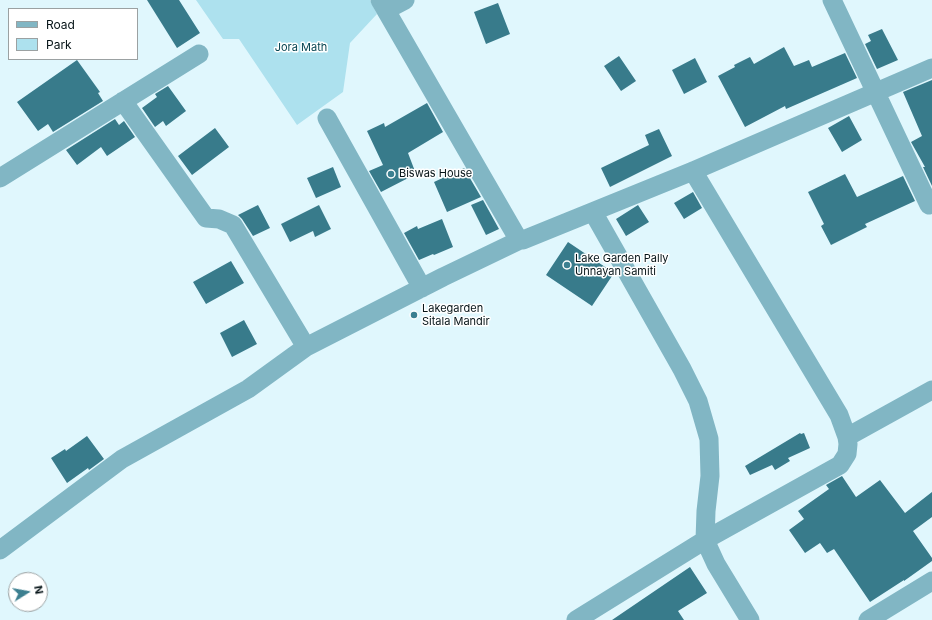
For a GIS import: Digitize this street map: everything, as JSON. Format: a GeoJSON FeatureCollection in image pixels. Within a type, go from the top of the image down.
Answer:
{"type":"FeatureCollection","features":[{"type":"Feature","properties":{"kind":"street"},"geometry":{"type":"LineString","coordinates":[[405,0],[383,5],[520,240]]}},
{"type":"Feature","properties":{"kind":"street"},"geometry":{"type":"LineString","coordinates":[[832,0],[929,205]]}},
{"type":"Feature","properties":{"kind":"street"},"geometry":{"type":"LineString","coordinates":[[0,178],[198,54]]}},
{"type":"Feature","properties":{"kind":"street"},"geometry":{"type":"LineString","coordinates":[[0,550],[122,459],[248,389],[306,347],[520,240],[525,240],[693,171],[932,68]]}},
{"type":"Feature","properties":{"kind":"street"},"geometry":{"type":"LineString","coordinates":[[123,101],[206,218],[219,218],[234,225],[306,347]]}},
{"type":"Feature","properties":{"kind":"street"},"geometry":{"type":"LineString","coordinates":[[327,118],[422,288]]}},
{"type":"Feature","properties":{"kind":"street"},"geometry":{"type":"LineString","coordinates":[[576,620],[705,540],[840,465],[847,454],[847,437],[838,415],[693,171]]}},
{"type":"Feature","properties":{"kind":"street"},"geometry":{"type":"LineString","coordinates":[[593,212],[682,369],[698,401],[709,439],[710,476],[705,540],[716,564],[750,620]]}},
{"type":"Feature","properties":{"kind":"street"},"geometry":{"type":"LineString","coordinates":[[847,437],[932,390]]}},
{"type":"Feature","properties":{"kind":"street"},"geometry":{"type":"LineString","coordinates":[[868,620],[932,581]]}},
{"type":"Feature","properties":{"kind":"green space","name":"Jora Math"},"geometry":{"type":"Polygon","coordinates":[[[196,0],[370,0],[377,14],[350,43],[343,92],[297,125],[239,39],[223,39],[196,0]]]}},
{"type":"Feature","properties":{"kind":"building"},"geometry":{"type":"Polygon","coordinates":[[[147,0],[179,0],[200,33],[177,48],[147,0]]]}},
{"type":"Feature","properties":{"kind":"building"},"geometry":{"type":"Polygon","coordinates":[[[498,3],[510,34],[486,44],[474,12],[498,3]]]}},
{"type":"Feature","properties":{"kind":"building"},"geometry":{"type":"Polygon","coordinates":[[[882,29],[898,60],[877,69],[865,44],[871,41],[868,35],[882,29]]]}},
{"type":"Feature","properties":{"kind":"building"},"geometry":{"type":"Polygon","coordinates":[[[784,47],[794,66],[809,60],[812,67],[845,53],[857,78],[786,109],[785,106],[745,127],[718,76],[735,67],[734,65],[750,57],[754,64],[784,47]]]}},
{"type":"Feature","properties":{"kind":"building"},"geometry":{"type":"Polygon","coordinates":[[[619,56],[636,81],[621,91],[604,66],[619,56]]]}},
{"type":"Feature","properties":{"kind":"building"},"geometry":{"type":"Polygon","coordinates":[[[695,58],[707,82],[684,94],[672,70],[695,58]]]}},
{"type":"Feature","properties":{"kind":"building"},"geometry":{"type":"Polygon","coordinates":[[[77,60],[100,92],[98,93],[103,101],[53,132],[48,124],[38,131],[17,102],[77,60]]]}},
{"type":"Feature","properties":{"kind":"building"},"geometry":{"type":"Polygon","coordinates":[[[932,80],[932,186],[923,167],[925,167],[911,142],[922,136],[903,92],[932,80]]]}},
{"type":"Feature","properties":{"kind":"building"},"geometry":{"type":"Polygon","coordinates":[[[168,86],[186,111],[166,126],[163,121],[155,127],[142,108],[157,97],[155,94],[168,86]]]}},
{"type":"Feature","properties":{"kind":"building"},"geometry":{"type":"Polygon","coordinates":[[[427,103],[443,132],[408,153],[416,174],[381,192],[369,171],[383,165],[367,131],[384,123],[385,127],[427,103]]]}},
{"type":"Feature","properties":{"kind":"building"},"geometry":{"type":"Polygon","coordinates":[[[849,116],[862,140],[842,152],[828,128],[849,116]]]}},
{"type":"Feature","properties":{"kind":"building"},"geometry":{"type":"Polygon","coordinates":[[[115,119],[119,125],[124,121],[135,137],[107,156],[101,147],[77,165],[66,150],[115,119]]]}},
{"type":"Feature","properties":{"kind":"building"},"geometry":{"type":"Polygon","coordinates":[[[215,128],[229,147],[192,175],[178,156],[215,128]]]}},
{"type":"Feature","properties":{"kind":"building"},"geometry":{"type":"Polygon","coordinates":[[[659,129],[672,156],[610,187],[601,168],[649,145],[645,135],[659,129]]]}},
{"type":"Feature","properties":{"kind":"building"},"geometry":{"type":"Polygon","coordinates":[[[333,167],[341,187],[316,198],[307,178],[333,167]]]}},
{"type":"Feature","properties":{"kind":"building"},"geometry":{"type":"Polygon","coordinates":[[[464,168],[481,197],[447,212],[434,182],[464,168]]]}},
{"type":"Feature","properties":{"kind":"building"},"geometry":{"type":"Polygon","coordinates":[[[845,174],[857,197],[903,176],[915,201],[865,224],[867,227],[831,245],[821,226],[824,224],[808,192],[845,174]]]}},
{"type":"Feature","properties":{"kind":"building"},"geometry":{"type":"Polygon","coordinates":[[[693,192],[702,208],[684,219],[674,203],[693,192]]]}},
{"type":"Feature","properties":{"kind":"building"},"geometry":{"type":"Polygon","coordinates":[[[483,200],[499,229],[486,235],[471,205],[483,200]]]}},
{"type":"Feature","properties":{"kind":"building"},"geometry":{"type":"Polygon","coordinates":[[[258,205],[270,228],[253,236],[238,215],[258,205]]]}},
{"type":"Feature","properties":{"kind":"building"},"geometry":{"type":"Polygon","coordinates":[[[319,205],[331,229],[315,237],[313,231],[290,242],[281,224],[319,205]]]}},
{"type":"Feature","properties":{"kind":"building"},"geometry":{"type":"Polygon","coordinates":[[[638,205],[649,222],[626,236],[616,219],[638,205]]]}},
{"type":"Feature","properties":{"kind":"building"},"geometry":{"type":"Polygon","coordinates":[[[442,219],[453,247],[419,260],[404,233],[417,226],[418,229],[442,219]]]}},
{"type":"Feature","properties":{"kind":"building"},"geometry":{"type":"Polygon","coordinates":[[[568,242],[614,273],[592,306],[546,275],[568,242]]]}},
{"type":"Feature","properties":{"kind":"building"},"geometry":{"type":"Polygon","coordinates":[[[231,261],[244,283],[206,304],[193,282],[231,261]]]}},
{"type":"Feature","properties":{"kind":"building"},"geometry":{"type":"Polygon","coordinates":[[[244,320],[257,344],[232,357],[220,333],[244,320]]]}},
{"type":"Feature","properties":{"kind":"building"},"geometry":{"type":"Polygon","coordinates":[[[800,433],[804,433],[810,448],[788,458],[790,461],[775,470],[772,465],[750,475],[745,466],[800,433]]]}},
{"type":"Feature","properties":{"kind":"building"},"geometry":{"type":"Polygon","coordinates":[[[87,436],[104,459],[67,483],[51,458],[65,449],[66,451],[87,436]]]}},
{"type":"Feature","properties":{"kind":"building"},"geometry":{"type":"Polygon","coordinates":[[[842,476],[856,497],[880,480],[905,513],[932,492],[932,517],[913,531],[932,558],[932,561],[904,581],[870,602],[834,549],[827,553],[820,543],[805,553],[789,530],[804,519],[798,511],[829,489],[826,485],[842,476]]]}},
{"type":"Feature","properties":{"kind":"building"},"geometry":{"type":"Polygon","coordinates":[[[690,567],[707,593],[678,611],[684,620],[612,620],[690,567]]]}},
{"type":"Feature","properties":{"kind":"place","name":"Biswas House"},"geometry":{"type":"Point","coordinates":[391,174]}},
{"type":"Feature","properties":{"kind":"place","name":"Lake Garden Pally Unnayan Samiti"},"geometry":{"type":"Point","coordinates":[567,265]}},
{"type":"Feature","properties":{"kind":"place","name":"Lakegarden Sitala Mandir"},"geometry":{"type":"Point","coordinates":[414,315]}}]}
